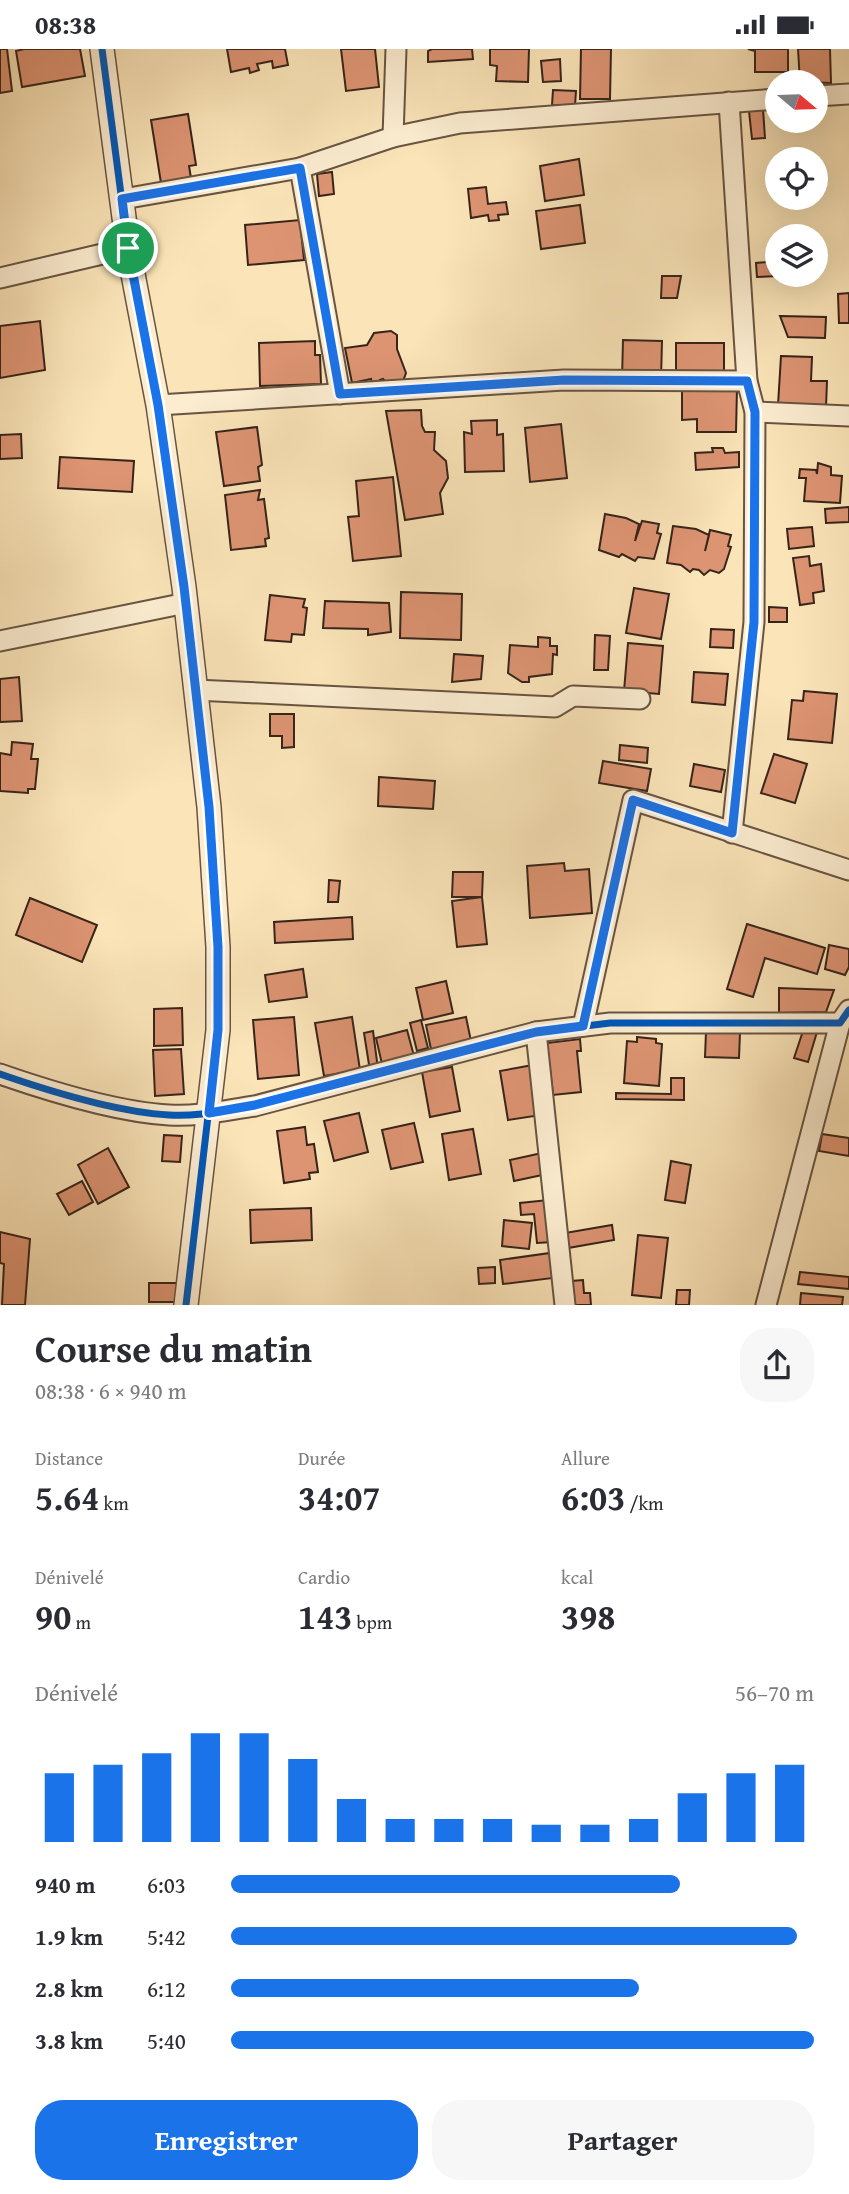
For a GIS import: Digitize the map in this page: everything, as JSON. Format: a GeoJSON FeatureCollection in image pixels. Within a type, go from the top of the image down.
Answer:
{"type":"FeatureCollection","features":[{"type":"Feature","properties":{"kind":"street"},"geometry":{"type":"LineString","coordinates":[[102,49],[128,248],[158,405],[186,603],[209,807],[218,947],[218,1030],[186,1305]]}},
{"type":"Feature","properties":{"kind":"street"},"geometry":{"type":"LineString","coordinates":[[393,137],[396,49]]}},
{"type":"Feature","properties":{"kind":"street"},"geometry":{"type":"LineString","coordinates":[[828,95],[849,94]]}},
{"type":"Feature","properties":{"kind":"street"},"geometry":{"type":"LineString","coordinates":[[122,199],[300,168],[393,137],[460,123],[765,100]]}},
{"type":"Feature","properties":{"kind":"street"},"geometry":{"type":"LineString","coordinates":[[729,102],[747,381],[755,412],[754,622],[732,833]]}},
{"type":"Feature","properties":{"kind":"street"},"geometry":{"type":"LineString","coordinates":[[300,168],[340,394]]}},
{"type":"Feature","properties":{"kind":"street"},"geometry":{"type":"LineString","coordinates":[[0,278],[128,248]]}},
{"type":"Feature","properties":{"kind":"street"},"geometry":{"type":"LineString","coordinates":[[158,405],[564,380],[747,381]]}},
{"type":"Feature","properties":{"kind":"street"},"geometry":{"type":"LineString","coordinates":[[755,412],[849,416]]}},
{"type":"Feature","properties":{"kind":"street"},"geometry":{"type":"LineString","coordinates":[[0,641],[186,603]]}},
{"type":"Feature","properties":{"kind":"street"},"geometry":{"type":"LineString","coordinates":[[195,690],[555,707],[573,696],[640,699]]}},
{"type":"Feature","properties":{"kind":"street"},"geometry":{"type":"LineString","coordinates":[[583,1026],[633,800],[849,870]]}},
{"type":"Feature","properties":{"kind":"street"},"geometry":{"type":"LineString","coordinates":[[0,1074],[74,1097],[168,1115],[209,1113],[255,1105],[536,1032],[583,1026],[844,1016],[766,1305]]}},
{"type":"Feature","properties":{"kind":"street"},"geometry":{"type":"LineString","coordinates":[[536,1032],[565,1305]]}},
{"type":"Feature","properties":{"kind":"building"},"geometry":{"type":"Polygon","coordinates":[[[0,49],[7,49],[12,91],[0,93],[0,49]]]}},
{"type":"Feature","properties":{"kind":"building"},"geometry":{"type":"Polygon","coordinates":[[[80,49],[85,76],[22,87],[16,51],[80,49]]]}},
{"type":"Feature","properties":{"kind":"building"},"geometry":{"type":"Polygon","coordinates":[[[227,49],[285,49],[288,65],[273,68],[272,61],[257,64],[259,70],[250,73],[249,68],[231,72],[227,49]]]}},
{"type":"Feature","properties":{"kind":"building"},"geometry":{"type":"Polygon","coordinates":[[[341,49],[375,49],[379,87],[346,91],[341,49]]]}},
{"type":"Feature","properties":{"kind":"building"},"geometry":{"type":"Polygon","coordinates":[[[472,49],[473,59],[428,62],[428,51],[472,49]]]}},
{"type":"Feature","properties":{"kind":"building"},"geometry":{"type":"Polygon","coordinates":[[[490,49],[529,49],[528,82],[496,81],[497,66],[490,65],[490,49]]]}},
{"type":"Feature","properties":{"kind":"building"},"geometry":{"type":"Polygon","coordinates":[[[581,49],[611,49],[610,99],[580,99],[581,49]]]}},
{"type":"Feature","properties":{"kind":"building"},"geometry":{"type":"Polygon","coordinates":[[[748,49],[788,49],[788,70],[755,72],[755,51],[748,49]]]}},
{"type":"Feature","properties":{"kind":"building"},"geometry":{"type":"Polygon","coordinates":[[[798,49],[830,49],[831,83],[828,83],[828,70],[799,70],[798,49]]]}},
{"type":"Feature","properties":{"kind":"building"},"geometry":{"type":"Polygon","coordinates":[[[560,59],[561,81],[543,82],[541,61],[560,59]]]}},
{"type":"Feature","properties":{"kind":"building"},"geometry":{"type":"Polygon","coordinates":[[[553,90],[576,91],[575,106],[552,105],[553,90]]]}},
{"type":"Feature","properties":{"kind":"building"},"geometry":{"type":"Polygon","coordinates":[[[763,109],[765,138],[752,139],[749,111],[763,109]]]}},
{"type":"Feature","properties":{"kind":"building"},"geometry":{"type":"Polygon","coordinates":[[[188,114],[196,165],[189,166],[191,178],[161,183],[151,120],[188,114]]]}},
{"type":"Feature","properties":{"kind":"building"},"geometry":{"type":"Polygon","coordinates":[[[579,159],[584,195],[545,201],[540,166],[579,159]]]}},
{"type":"Feature","properties":{"kind":"building"},"geometry":{"type":"Polygon","coordinates":[[[332,172],[334,194],[319,196],[317,174],[332,172]]]}},
{"type":"Feature","properties":{"kind":"building"},"geometry":{"type":"Polygon","coordinates":[[[486,187],[488,204],[506,202],[508,214],[498,215],[499,220],[489,221],[488,215],[471,218],[468,189],[486,187]]]}},
{"type":"Feature","properties":{"kind":"building"},"geometry":{"type":"Polygon","coordinates":[[[580,205],[585,243],[541,249],[536,211],[580,205]]]}},
{"type":"Feature","properties":{"kind":"building"},"geometry":{"type":"Polygon","coordinates":[[[300,220],[304,260],[248,265],[245,225],[300,220]]]}},
{"type":"Feature","properties":{"kind":"building"},"geometry":{"type":"Polygon","coordinates":[[[765,262],[765,277],[757,277],[756,263],[765,262]]]}},
{"type":"Feature","properties":{"kind":"building"},"geometry":{"type":"Polygon","coordinates":[[[662,276],[681,276],[677,298],[661,298],[662,276]]]}},
{"type":"Feature","properties":{"kind":"building"},"geometry":{"type":"Polygon","coordinates":[[[849,293],[849,323],[839,323],[838,294],[849,293]]]}},
{"type":"Feature","properties":{"kind":"building"},"geometry":{"type":"Polygon","coordinates":[[[780,316],[826,317],[825,338],[788,337],[780,316]]]}},
{"type":"Feature","properties":{"kind":"building"},"geometry":{"type":"Polygon","coordinates":[[[40,321],[45,370],[0,378],[0,326],[40,321]]]}},
{"type":"Feature","properties":{"kind":"building"},"geometry":{"type":"Polygon","coordinates":[[[391,331],[397,335],[397,349],[406,373],[402,384],[388,384],[383,379],[380,380],[381,383],[372,385],[371,379],[352,383],[345,348],[367,345],[374,333],[391,331]]]}},
{"type":"Feature","properties":{"kind":"building"},"geometry":{"type":"Polygon","coordinates":[[[623,340],[662,341],[661,380],[622,379],[623,340]]]}},
{"type":"Feature","properties":{"kind":"building"},"geometry":{"type":"Polygon","coordinates":[[[315,341],[315,355],[320,355],[321,384],[260,386],[259,343],[315,341]]]}},
{"type":"Feature","properties":{"kind":"building"},"geometry":{"type":"Polygon","coordinates":[[[676,343],[724,343],[724,373],[676,373],[676,343]]]}},
{"type":"Feature","properties":{"kind":"building"},"geometry":{"type":"Polygon","coordinates":[[[781,356],[812,357],[811,381],[827,381],[826,407],[778,405],[781,356]]]}},
{"type":"Feature","properties":{"kind":"building"},"geometry":{"type":"Polygon","coordinates":[[[682,388],[737,388],[736,432],[697,432],[697,419],[682,420],[682,388]]]}},
{"type":"Feature","properties":{"kind":"building"},"geometry":{"type":"Polygon","coordinates":[[[421,410],[422,426],[425,432],[435,432],[434,450],[446,461],[448,478],[440,493],[443,514],[405,520],[386,411],[421,410]]]}},
{"type":"Feature","properties":{"kind":"building"},"geometry":{"type":"Polygon","coordinates":[[[497,420],[497,435],[503,434],[504,471],[465,472],[464,432],[472,434],[471,421],[497,420]]]}},
{"type":"Feature","properties":{"kind":"building"},"geometry":{"type":"Polygon","coordinates":[[[561,424],[567,478],[530,482],[525,428],[561,424]]]}},
{"type":"Feature","properties":{"kind":"building"},"geometry":{"type":"Polygon","coordinates":[[[257,427],[262,465],[258,467],[260,481],[224,486],[216,432],[257,427]]]}},
{"type":"Feature","properties":{"kind":"building"},"geometry":{"type":"Polygon","coordinates":[[[21,434],[22,458],[0,459],[0,435],[21,434]]]}},
{"type":"Feature","properties":{"kind":"building"},"geometry":{"type":"Polygon","coordinates":[[[712,448],[723,448],[725,453],[739,452],[739,467],[696,470],[695,453],[713,452],[712,448]]]}},
{"type":"Feature","properties":{"kind":"building"},"geometry":{"type":"Polygon","coordinates":[[[60,457],[134,461],[132,492],[58,488],[60,457]]]}},
{"type":"Feature","properties":{"kind":"building"},"geometry":{"type":"Polygon","coordinates":[[[818,463],[831,467],[831,475],[842,476],[840,503],[804,501],[806,478],[799,478],[800,469],[816,470],[817,474],[818,463]]]}},
{"type":"Feature","properties":{"kind":"building"},"geometry":{"type":"Polygon","coordinates":[[[393,477],[401,556],[353,561],[348,517],[359,516],[356,481],[393,477]]]}},
{"type":"Feature","properties":{"kind":"building"},"geometry":{"type":"Polygon","coordinates":[[[260,490],[258,500],[264,499],[269,538],[265,539],[266,546],[231,550],[225,495],[260,490]]]}},
{"type":"Feature","properties":{"kind":"building"},"geometry":{"type":"Polygon","coordinates":[[[849,507],[849,522],[826,523],[825,509],[849,507]]]}},
{"type":"Feature","properties":{"kind":"building"},"geometry":{"type":"Polygon","coordinates":[[[605,514],[639,524],[635,541],[642,521],[659,524],[657,533],[661,534],[654,559],[638,557],[635,561],[622,554],[619,557],[599,550],[605,514]]]}},
{"type":"Feature","properties":{"kind":"building"},"geometry":{"type":"Polygon","coordinates":[[[673,526],[696,529],[709,535],[710,530],[731,535],[728,546],[731,547],[724,569],[719,573],[710,570],[704,575],[699,570],[693,569],[690,572],[681,565],[667,563],[673,526]]]}},
{"type":"Feature","properties":{"kind":"building"},"geometry":{"type":"Polygon","coordinates":[[[812,527],[814,546],[789,549],[787,529],[812,527]]]}},
{"type":"Feature","properties":{"kind":"building"},"geometry":{"type":"Polygon","coordinates":[[[809,556],[810,566],[821,564],[824,591],[813,593],[814,603],[800,605],[793,558],[809,556]]]}},
{"type":"Feature","properties":{"kind":"building"},"geometry":{"type":"Polygon","coordinates":[[[634,588],[669,594],[661,639],[626,633],[634,588]]]}},
{"type":"Feature","properties":{"kind":"building"},"geometry":{"type":"Polygon","coordinates":[[[401,592],[462,594],[461,640],[400,638],[401,592]]]}},
{"type":"Feature","properties":{"kind":"building"},"geometry":{"type":"Polygon","coordinates":[[[270,595],[305,599],[303,607],[307,608],[304,635],[292,634],[291,642],[265,640],[270,595]]]}},
{"type":"Feature","properties":{"kind":"building"},"geometry":{"type":"Polygon","coordinates":[[[325,601],[389,603],[391,632],[368,635],[368,629],[323,628],[325,601]]]}},
{"type":"Feature","properties":{"kind":"building"},"geometry":{"type":"Polygon","coordinates":[[[769,607],[787,608],[787,622],[769,622],[769,607]]]}},
{"type":"Feature","properties":{"kind":"building"},"geometry":{"type":"Polygon","coordinates":[[[711,629],[734,630],[733,648],[710,647],[711,629]]]}},
{"type":"Feature","properties":{"kind":"building"},"geometry":{"type":"Polygon","coordinates":[[[595,635],[610,636],[608,670],[594,670],[595,635]]]}},
{"type":"Feature","properties":{"kind":"building"},"geometry":{"type":"Polygon","coordinates":[[[538,637],[550,638],[550,646],[557,646],[557,655],[553,654],[552,674],[529,677],[529,682],[522,682],[508,673],[510,645],[538,647],[538,637]]]}},
{"type":"Feature","properties":{"kind":"building"},"geometry":{"type":"Polygon","coordinates":[[[628,643],[663,646],[659,694],[624,691],[628,643]]]}},
{"type":"Feature","properties":{"kind":"building"},"geometry":{"type":"Polygon","coordinates":[[[454,654],[483,656],[481,679],[452,682],[454,654]]]}},
{"type":"Feature","properties":{"kind":"building"},"geometry":{"type":"Polygon","coordinates":[[[694,672],[728,674],[725,705],[692,702],[694,672]]]}},
{"type":"Feature","properties":{"kind":"building"},"geometry":{"type":"Polygon","coordinates":[[[19,677],[22,721],[0,722],[0,679],[19,677]]]}},
{"type":"Feature","properties":{"kind":"building"},"geometry":{"type":"Polygon","coordinates":[[[804,691],[837,694],[832,743],[788,739],[792,700],[803,701],[804,691]]]}},
{"type":"Feature","properties":{"kind":"building"},"geometry":{"type":"Polygon","coordinates":[[[270,714],[294,714],[294,747],[282,748],[282,736],[270,736],[270,714]]]}},
{"type":"Feature","properties":{"kind":"building"},"geometry":{"type":"Polygon","coordinates":[[[12,742],[33,744],[31,759],[38,759],[35,789],[28,789],[28,793],[0,791],[0,753],[11,755],[12,742]]]}},
{"type":"Feature","properties":{"kind":"building"},"geometry":{"type":"Polygon","coordinates":[[[620,745],[648,748],[647,763],[619,760],[620,745]]]}},
{"type":"Feature","properties":{"kind":"building"},"geometry":{"type":"Polygon","coordinates":[[[774,754],[807,764],[795,803],[761,793],[774,754]]]}},
{"type":"Feature","properties":{"kind":"building"},"geometry":{"type":"Polygon","coordinates":[[[603,761],[651,769],[647,791],[599,783],[603,761]]]}},
{"type":"Feature","properties":{"kind":"building"},"geometry":{"type":"Polygon","coordinates":[[[694,764],[725,770],[721,792],[690,786],[694,764]]]}},
{"type":"Feature","properties":{"kind":"building"},"geometry":{"type":"Polygon","coordinates":[[[379,777],[435,781],[433,809],[378,806],[379,777]]]}},
{"type":"Feature","properties":{"kind":"building"},"geometry":{"type":"Polygon","coordinates":[[[564,863],[565,871],[589,869],[592,913],[530,918],[527,866],[564,863]]]}},
{"type":"Feature","properties":{"kind":"building"},"geometry":{"type":"Polygon","coordinates":[[[453,872],[483,872],[482,897],[452,897],[453,872]]]}},
{"type":"Feature","properties":{"kind":"building"},"geometry":{"type":"Polygon","coordinates":[[[329,880],[340,881],[338,902],[328,902],[329,880]]]}},
{"type":"Feature","properties":{"kind":"building"},"geometry":{"type":"Polygon","coordinates":[[[482,897],[487,944],[457,947],[452,901],[482,897]]]}},
{"type":"Feature","properties":{"kind":"building"},"geometry":{"type":"Polygon","coordinates":[[[30,898],[97,925],[82,962],[16,935],[30,898]]]}},
{"type":"Feature","properties":{"kind":"building"},"geometry":{"type":"Polygon","coordinates":[[[352,917],[353,939],[275,943],[274,922],[352,917]]]}},
{"type":"Feature","properties":{"kind":"building"},"geometry":{"type":"Polygon","coordinates":[[[747,924],[825,948],[817,974],[765,958],[753,997],[727,989],[747,924]]]}},
{"type":"Feature","properties":{"kind":"building"},"geometry":{"type":"Polygon","coordinates":[[[829,945],[849,949],[849,967],[845,975],[825,969],[829,945]]]}},
{"type":"Feature","properties":{"kind":"building"},"geometry":{"type":"Polygon","coordinates":[[[303,969],[307,997],[269,1002],[265,975],[303,969]]]}},
{"type":"Feature","properties":{"kind":"building"},"geometry":{"type":"Polygon","coordinates":[[[446,981],[453,1013],[423,1020],[416,988],[446,981]]]}},
{"type":"Feature","properties":{"kind":"building"},"geometry":{"type":"Polygon","coordinates":[[[779,988],[834,990],[826,1012],[779,1013],[779,988]]]}},
{"type":"Feature","properties":{"kind":"building"},"geometry":{"type":"Polygon","coordinates":[[[182,1008],[183,1045],[154,1046],[154,1009],[182,1008]]]}},
{"type":"Feature","properties":{"kind":"building"},"geometry":{"type":"Polygon","coordinates":[[[294,1017],[299,1075],[258,1079],[253,1020],[294,1017]]]}},
{"type":"Feature","properties":{"kind":"building"},"geometry":{"type":"Polygon","coordinates":[[[352,1017],[360,1070],[324,1076],[315,1023],[352,1017]]]}},
{"type":"Feature","properties":{"kind":"building"},"geometry":{"type":"Polygon","coordinates":[[[466,1017],[472,1046],[432,1054],[426,1025],[466,1017]]]}},
{"type":"Feature","properties":{"kind":"building"},"geometry":{"type":"Polygon","coordinates":[[[421,1020],[428,1048],[417,1051],[410,1023],[421,1020]]]}},
{"type":"Feature","properties":{"kind":"building"},"geometry":{"type":"Polygon","coordinates":[[[804,1028],[817,1032],[808,1062],[794,1058],[804,1028]]]}},
{"type":"Feature","properties":{"kind":"building"},"geometry":{"type":"Polygon","coordinates":[[[407,1030],[414,1056],[382,1064],[376,1038],[407,1030]]]}},
{"type":"Feature","properties":{"kind":"building"},"geometry":{"type":"Polygon","coordinates":[[[373,1031],[378,1069],[370,1071],[364,1033],[373,1031]]]}},
{"type":"Feature","properties":{"kind":"building"},"geometry":{"type":"Polygon","coordinates":[[[706,1032],[740,1033],[739,1058],[705,1057],[706,1032]]]}},
{"type":"Feature","properties":{"kind":"building"},"geometry":{"type":"Polygon","coordinates":[[[637,1037],[656,1039],[656,1043],[662,1044],[659,1086],[624,1083],[627,1041],[637,1042],[637,1037]]]}},
{"type":"Feature","properties":{"kind":"building"},"geometry":{"type":"Polygon","coordinates":[[[580,1039],[581,1051],[577,1051],[581,1092],[553,1095],[547,1043],[580,1039]]]}},
{"type":"Feature","properties":{"kind":"building"},"geometry":{"type":"Polygon","coordinates":[[[181,1049],[184,1094],[155,1096],[153,1050],[181,1049]]]}},
{"type":"Feature","properties":{"kind":"building"},"geometry":{"type":"Polygon","coordinates":[[[533,1065],[541,1115],[508,1120],[500,1071],[533,1065]]]}},
{"type":"Feature","properties":{"kind":"building"},"geometry":{"type":"Polygon","coordinates":[[[452,1067],[460,1111],[430,1117],[422,1072],[452,1067]]]}},
{"type":"Feature","properties":{"kind":"building"},"geometry":{"type":"Polygon","coordinates":[[[671,1078],[684,1078],[684,1100],[616,1099],[616,1093],[671,1094],[671,1078]]]}},
{"type":"Feature","properties":{"kind":"building"},"geometry":{"type":"Polygon","coordinates":[[[359,1113],[368,1152],[334,1161],[324,1121],[359,1113]]]}},
{"type":"Feature","properties":{"kind":"building"},"geometry":{"type":"Polygon","coordinates":[[[414,1123],[423,1162],[391,1169],[382,1130],[414,1123]]]}},
{"type":"Feature","properties":{"kind":"building"},"geometry":{"type":"Polygon","coordinates":[[[305,1127],[307,1145],[314,1144],[318,1172],[309,1173],[310,1179],[284,1183],[277,1131],[305,1127]]]}},
{"type":"Feature","properties":{"kind":"building"},"geometry":{"type":"Polygon","coordinates":[[[473,1129],[481,1174],[449,1180],[442,1134],[473,1129]]]}},
{"type":"Feature","properties":{"kind":"building"},"geometry":{"type":"Polygon","coordinates":[[[822,1134],[849,1138],[849,1156],[819,1151],[822,1134]]]}},
{"type":"Feature","properties":{"kind":"building"},"geometry":{"type":"Polygon","coordinates":[[[164,1135],[182,1136],[180,1162],[162,1161],[164,1135]]]}},
{"type":"Feature","properties":{"kind":"building"},"geometry":{"type":"Polygon","coordinates":[[[108,1148],[129,1187],[98,1204],[78,1165],[108,1148]]]}},
{"type":"Feature","properties":{"kind":"building"},"geometry":{"type":"Polygon","coordinates":[[[542,1153],[547,1174],[514,1181],[510,1160],[542,1153]]]}},
{"type":"Feature","properties":{"kind":"building"},"geometry":{"type":"Polygon","coordinates":[[[671,1161],[691,1165],[685,1203],[665,1200],[671,1161]]]}},
{"type":"Feature","properties":{"kind":"building"},"geometry":{"type":"Polygon","coordinates":[[[82,1181],[93,1202],[69,1215],[57,1194],[82,1181]]]}},
{"type":"Feature","properties":{"kind":"building"},"geometry":{"type":"Polygon","coordinates":[[[548,1200],[552,1242],[537,1243],[534,1214],[521,1215],[520,1203],[548,1200]]]}},
{"type":"Feature","properties":{"kind":"building"},"geometry":{"type":"Polygon","coordinates":[[[311,1208],[312,1240],[251,1243],[250,1210],[311,1208]]]}},
{"type":"Feature","properties":{"kind":"building"},"geometry":{"type":"Polygon","coordinates":[[[504,1220],[532,1223],[529,1249],[502,1246],[504,1220]]]}},
{"type":"Feature","properties":{"kind":"building"},"geometry":{"type":"Polygon","coordinates":[[[612,1225],[614,1240],[568,1248],[565,1233],[612,1225]]]}},
{"type":"Feature","properties":{"kind":"building"},"geometry":{"type":"Polygon","coordinates":[[[0,1232],[30,1239],[25,1305],[2,1305],[4,1264],[0,1263],[0,1232]]]}},
{"type":"Feature","properties":{"kind":"building"},"geometry":{"type":"Polygon","coordinates":[[[638,1235],[668,1238],[661,1298],[632,1295],[638,1235]]]}},
{"type":"Feature","properties":{"kind":"building"},"geometry":{"type":"Polygon","coordinates":[[[550,1253],[553,1278],[503,1284],[500,1260],[550,1253]]]}},
{"type":"Feature","properties":{"kind":"building"},"geometry":{"type":"Polygon","coordinates":[[[495,1267],[495,1283],[479,1284],[478,1268],[495,1267]]]}},
{"type":"Feature","properties":{"kind":"building"},"geometry":{"type":"Polygon","coordinates":[[[800,1272],[849,1277],[849,1289],[798,1284],[800,1272]]]}},
{"type":"Feature","properties":{"kind":"building"},"geometry":{"type":"Polygon","coordinates":[[[583,1280],[584,1293],[590,1293],[591,1305],[573,1305],[571,1281],[583,1280]]]}},
{"type":"Feature","properties":{"kind":"building"},"geometry":{"type":"Polygon","coordinates":[[[149,1283],[177,1283],[177,1302],[149,1302],[149,1283]]]}},
{"type":"Feature","properties":{"kind":"building"},"geometry":{"type":"Polygon","coordinates":[[[677,1290],[690,1290],[689,1305],[676,1305],[677,1290]]]}},
{"type":"Feature","properties":{"kind":"building"},"geometry":{"type":"Polygon","coordinates":[[[801,1293],[843,1297],[842,1305],[800,1305],[801,1293]]]}},
{"type":"Feature","properties":{"kind":"cycle path"},"geometry":{"type":"LineString","coordinates":[[102,49],[128,248],[158,405],[184,587],[209,807],[218,947],[218,1030],[186,1305]]}},
{"type":"Feature","properties":{"kind":"cycle path"},"geometry":{"type":"LineString","coordinates":[[0,1074],[106,1105],[149,1113],[190,1115],[255,1106],[536,1032],[610,1023],[840,1023],[849,1010]]}},
{"type":"Feature","properties":{"kind":"route"},"geometry":{"type":"LineString","coordinates":[[300,168],[340,394],[564,380],[747,381],[755,412],[754,622],[732,833],[633,800],[583,1026],[536,1032],[255,1105],[209,1113],[218,1030],[218,947],[209,807],[184,587],[158,405],[128,248],[122,199],[300,168]]}}]}
